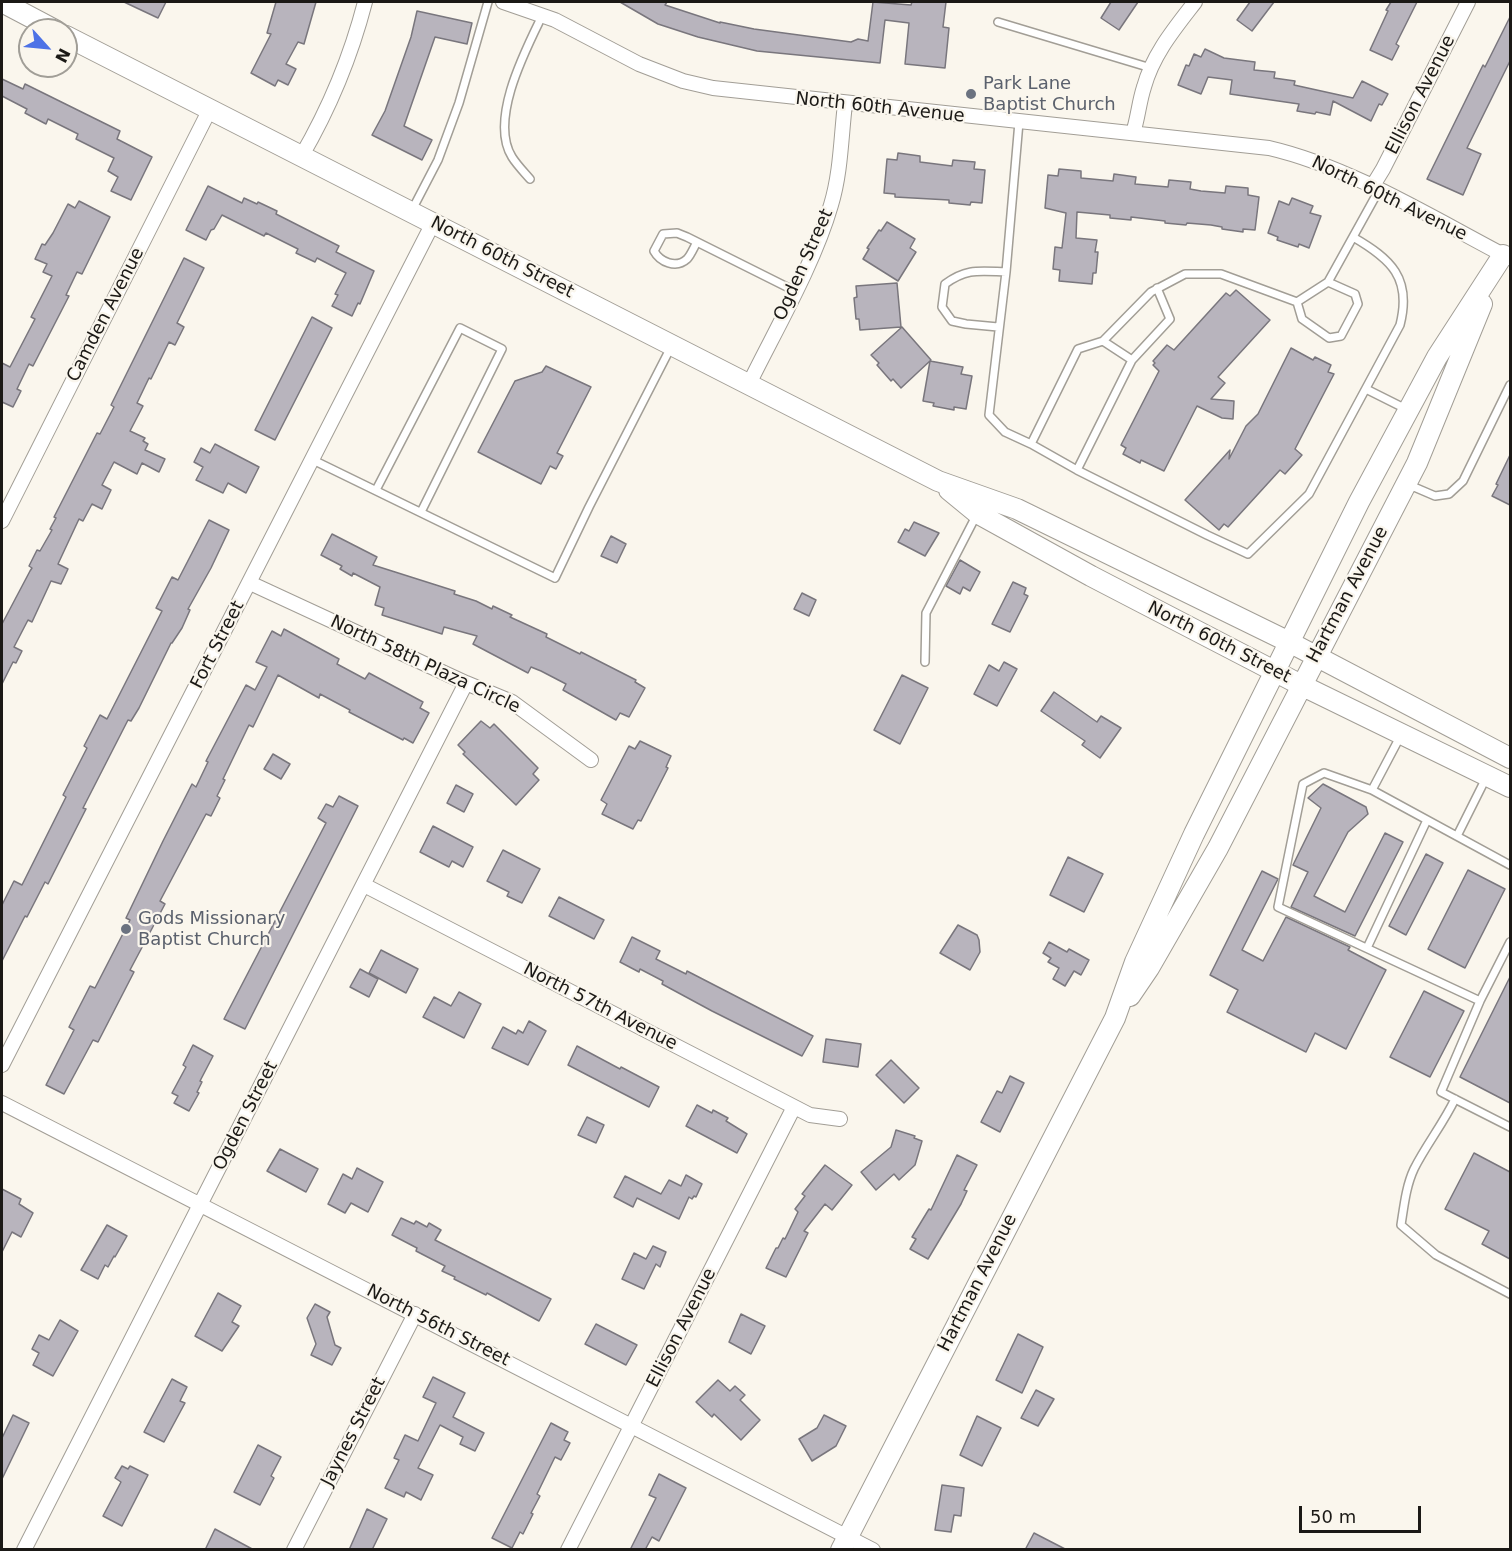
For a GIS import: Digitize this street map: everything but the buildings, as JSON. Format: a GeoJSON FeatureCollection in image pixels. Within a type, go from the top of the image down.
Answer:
{"type":"FeatureCollection","features":[{"type":"Feature","properties":{"kind":"main road"},"geometry":{"type":"LineString","coordinates":[[2,3],[31,18]]}},
{"type":"Feature","properties":{"kind":"main road","name":"North 60th Street"},"geometry":{"type":"LineString","coordinates":[[78,42],[938,481],[1017,510],[1288,642],[1510,758]]}},
{"type":"Feature","properties":{"kind":"main road","name":"Hartman Avenue"},"geometry":{"type":"LineString","coordinates":[[844,1543],[1115,1017],[1135,962],[1194,834],[1359,502],[1410,411],[1437,357],[1508,251]]}},
{"type":"Feature","properties":{"kind":"main road","name":"Hartman Avenue"},"geometry":{"type":"LineString","coordinates":[[1115,1017],[1149,968],[1218,848],[1315,656],[1406,484],[1508,251]]}},
{"type":"Feature","properties":{"kind":"main road","name":"North 60th Street"},"geometry":{"type":"LineString","coordinates":[[938,481],[977,513],[1091,576],[1301,685],[1510,788]]}},
{"type":"Feature","properties":{"kind":"street"},"geometry":{"type":"LineString","coordinates":[[301,157],[316,131],[347,60],[365,2]]}},
{"type":"Feature","properties":{"kind":"street","name":"North 60th Avenue"},"geometry":{"type":"LineString","coordinates":[[503,2],[584,34],[639,64],[683,81],[738,93],[1269,148],[1315,161],[1508,251]]}},
{"type":"Feature","properties":{"kind":"street"},"geometry":{"type":"LineString","coordinates":[[1133,134],[1151,68],[1169,36],[1195,2]]}},
{"type":"Feature","properties":{"kind":"street","name":"Ellison Avenue"},"geometry":{"type":"LineString","coordinates":[[1375,188],[1468,2]]}},
{"type":"Feature","properties":{"kind":"street","name":"Ogden Street"},"geometry":{"type":"LineString","coordinates":[[748,384],[826,223],[838,175],[844,104]]}},
{"type":"Feature","properties":{"kind":"street","name":"Camden Avenue"},"geometry":{"type":"LineString","coordinates":[[2,521],[210,110]]}},
{"type":"Feature","properties":{"kind":"street","name":"Fort Street"},"geometry":{"type":"LineString","coordinates":[[2,1065],[434,223]]}},
{"type":"Feature","properties":{"kind":"street","name":"North 58th Plaza Circle"},"geometry":{"type":"LineString","coordinates":[[250,583],[512,702],[591,759]]}},
{"type":"Feature","properties":{"kind":"street","name":"Ogden Street"},"geometry":{"type":"LineString","coordinates":[[24,1550],[466,683]]}},
{"type":"Feature","properties":{"kind":"street","name":"North 57th Avenue"},"geometry":{"type":"LineString","coordinates":[[364,885],[810,1115],[840,1119]]}},
{"type":"Feature","properties":{"kind":"street","name":"North 56th Street"},"geometry":{"type":"LineString","coordinates":[[2,1103],[632,1425],[844,1543],[873,1550]]}},
{"type":"Feature","properties":{"kind":"street","name":"Ellison Avenue"},"geometry":{"type":"LineString","coordinates":[[568,1550],[794,1107]]}},
{"type":"Feature","properties":{"kind":"street","name":"Jaynes Street"},"geometry":{"type":"LineString","coordinates":[[294,1550],[415,1314]]}},
{"type":"Feature","properties":{"kind":"lane"},"geometry":{"type":"LineString","coordinates":[[412,212],[438,160],[459,103],[488,2]]}},
{"type":"Feature","properties":{"kind":"lane"},"geometry":{"type":"LineString","coordinates":[[530,179],[511,156],[504,128],[514,79],[542,16]]}},
{"type":"Feature","properties":{"kind":"lane"},"geometry":{"type":"LineString","coordinates":[[998,22],[1151,68]]}},
{"type":"Feature","properties":{"kind":"lane"},"geometry":{"type":"LineString","coordinates":[[1019,122],[1006,272],[989,415],[1005,432],[1248,554],[1309,494],[1400,324],[1405,307],[1405,294],[1398,275],[1391,265],[1370,247],[1353,237]]}},
{"type":"Feature","properties":{"kind":"lane"},"geometry":{"type":"LineString","coordinates":[[1297,303],[1328,282],[1353,237],[1375,188]]}},
{"type":"Feature","properties":{"kind":"lane"},"geometry":{"type":"LineString","coordinates":[[697,242],[687,259],[680,263],[670,264],[657,256],[654,251],[663,234],[677,233],[697,242],[795,291]]}},
{"type":"Feature","properties":{"kind":"lane"},"geometry":{"type":"LineString","coordinates":[[999,327],[952,321],[942,307],[945,284],[959,274],[974,271],[1006,272]]}},
{"type":"Feature","properties":{"kind":"lane"},"geometry":{"type":"LineString","coordinates":[[1031,444],[1078,349],[1103,341],[1151,292],[1185,273],[1221,274],[1297,303]]}},
{"type":"Feature","properties":{"kind":"lane"},"geometry":{"type":"LineString","coordinates":[[1297,303],[1302,319],[1329,338],[1341,336],[1358,304],[1355,294],[1328,282]]}},
{"type":"Feature","properties":{"kind":"lane"},"geometry":{"type":"LineString","coordinates":[[1077,470],[1132,360],[1170,319],[1157,288]]}},
{"type":"Feature","properties":{"kind":"lane"},"geometry":{"type":"LineString","coordinates":[[376,490],[460,328],[502,349],[421,512]]}},
{"type":"Feature","properties":{"kind":"lane"},"geometry":{"type":"LineString","coordinates":[[1103,341],[1132,360]]}},
{"type":"Feature","properties":{"kind":"lane"},"geometry":{"type":"LineString","coordinates":[[313,460],[555,578],[672,345]]}},
{"type":"Feature","properties":{"kind":"lane"},"geometry":{"type":"LineString","coordinates":[[1406,484],[1435,496],[1449,494],[1462,481],[1510,385]]}},
{"type":"Feature","properties":{"kind":"lane"},"geometry":{"type":"LineString","coordinates":[[1366,389],[1410,411]]}},
{"type":"Feature","properties":{"kind":"lane"},"geometry":{"type":"LineString","coordinates":[[925,662],[924,622],[926,613],[977,513]]}},
{"type":"Feature","properties":{"kind":"lane"},"geometry":{"type":"LineString","coordinates":[[1372,790],[1401,735]]}},
{"type":"Feature","properties":{"kind":"lane"},"geometry":{"type":"LineString","coordinates":[[1480,1001],[1278,907],[1303,784],[1324,773],[1372,790],[1510,865]]}},
{"type":"Feature","properties":{"kind":"lane"},"geometry":{"type":"LineString","coordinates":[[1457,836],[1487,776]]}},
{"type":"Feature","properties":{"kind":"lane"},"geometry":{"type":"LineString","coordinates":[[1366,948],[1427,820]]}},
{"type":"Feature","properties":{"kind":"lane"},"geometry":{"type":"LineString","coordinates":[[1510,942],[1480,1001],[1441,1092],[1510,1127]]}},
{"type":"Feature","properties":{"kind":"lane"},"geometry":{"type":"LineString","coordinates":[[1455,1099],[1414,1170],[1406,1195],[1401,1225],[1436,1254],[1510,1294]]}},
{"type":"Feature","properties":{"kind":"place","name":"Park Lane Baptist Church"},"geometry":{"type":"Point","coordinates":[971,94]}},
{"type":"Feature","properties":{"kind":"place","name":"Gods Missionary Baptist Church"},"geometry":{"type":"Point","coordinates":[126,929]}}]}
